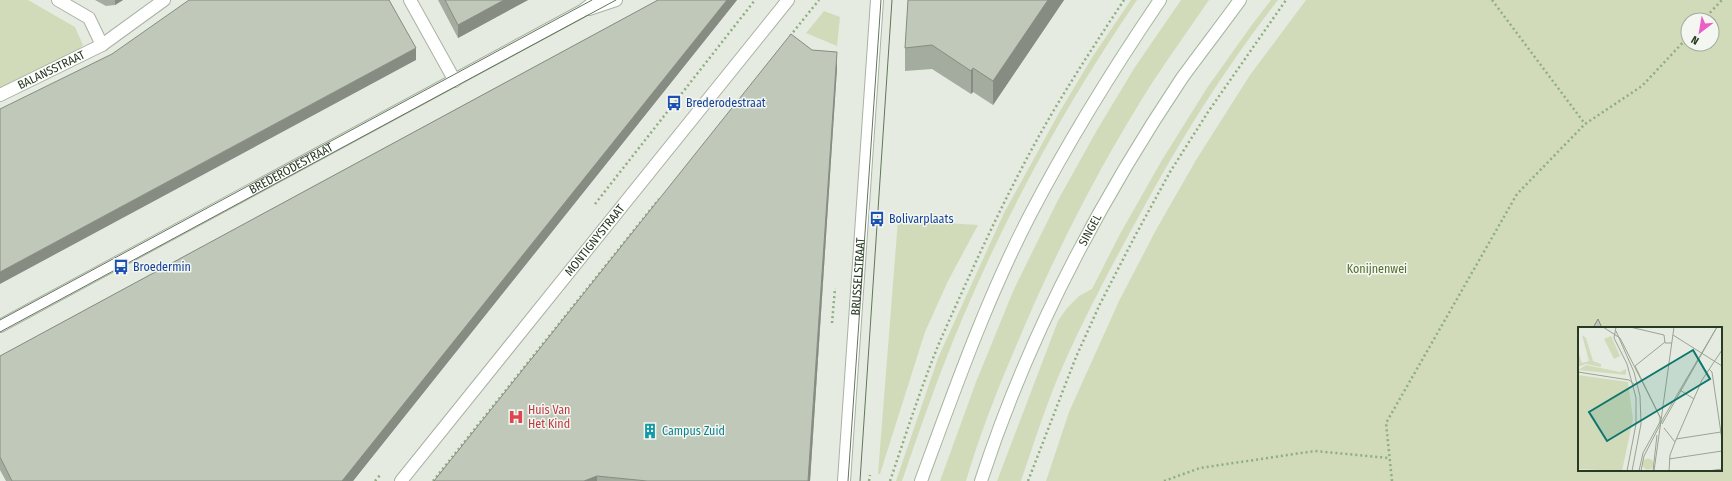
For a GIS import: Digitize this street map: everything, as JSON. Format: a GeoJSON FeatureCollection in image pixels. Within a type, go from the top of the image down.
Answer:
{"type":"FeatureCollection","features":[{"type":"Feature","properties":{"kind":"street"},"geometry":{"type":"LineString","coordinates":[[58,0],[89,18],[102,45]]}},
{"type":"Feature","properties":{"kind":"street","name":"BALANSSTRAAT"},"geometry":{"type":"LineString","coordinates":[[0,95],[102,45],[164,0]]}},
{"type":"Feature","properties":{"kind":"street"},"geometry":{"type":"LineString","coordinates":[[410,0],[455,80]]}},
{"type":"Feature","properties":{"kind":"street","name":"BREDERODESTRAAT"},"geometry":{"type":"LineString","coordinates":[[0,326],[582,11],[597,0]]}},
{"type":"Feature","properties":{"kind":"street","name":"BREDERODESTRAAT"},"geometry":{"type":"LineString","coordinates":[[582,11],[616,0]]}},
{"type":"Feature","properties":{"kind":"street","name":"MONTIGNYSTRAAT"},"geometry":{"type":"LineString","coordinates":[[401,481],[788,0]]}},
{"type":"Feature","properties":{"kind":"street","name":"BRUSSELSTRAAT"},"geometry":{"type":"LineString","coordinates":[[844,481],[877,0]]}},
{"type":"Feature","properties":{"kind":"street"},"geometry":{"type":"LineString","coordinates":[[921,481],[956,386],[991,300],[1030,216],[1072,138],[1160,0]]}},
{"type":"Feature","properties":{"kind":"street","name":"SINGEL"},"geometry":{"type":"LineString","coordinates":[[981,481],[1010,402],[1050,307],[1118,181],[1182,78],[1240,0]]}},
{"type":"Feature","properties":{"kind":"path"},"geometry":{"type":"LineString","coordinates":[[786,41],[819,0]]}},
{"type":"Feature","properties":{"kind":"path"},"geometry":{"type":"LineString","coordinates":[[890,481],[920,393],[940,342],[1001,210],[1050,116],[1093,46],[1124,0]]}},
{"type":"Feature","properties":{"kind":"path"},"geometry":{"type":"LineString","coordinates":[[1028,481],[1076,357],[1100,304],[1135,236],[1170,172],[1208,112],[1286,0]]}},
{"type":"Feature","properties":{"kind":"path"},"geometry":{"type":"LineString","coordinates":[[1492,0],[1585,124]]}},
{"type":"Feature","properties":{"kind":"path"},"geometry":{"type":"LineString","coordinates":[[1711,12],[1722,0]]}},
{"type":"Feature","properties":{"kind":"path"},"geometry":{"type":"LineString","coordinates":[[1392,481],[1386,423],[1517,194],[1585,124],[1642,86],[1680,46]]}},
{"type":"Feature","properties":{"kind":"path"},"geometry":{"type":"LineString","coordinates":[[433,481],[662,195]]}},
{"type":"Feature","properties":{"kind":"path"},"geometry":{"type":"LineString","coordinates":[[1164,481],[1200,468],[1315,451],[1389,458]]}},
{"type":"Feature","properties":{"kind":"path"},"geometry":{"type":"LineString","coordinates":[[870,475],[870,481]]}},
{"type":"Feature","properties":{"kind":"green space"},"geometry":{"type":"Polygon","coordinates":[[[0,0],[28,0],[75,27],[83,45],[79,50],[0,89],[0,0]]]}},
{"type":"Feature","properties":{"kind":"green space"},"geometry":{"type":"Polygon","coordinates":[[[1131,0],[1137,0],[1112,37],[1064,115],[1000,235],[955,337],[902,481],[896,481],[938,358],[1004,213],[1059,113],[1093,56],[1131,0]]]}},
{"type":"Feature","properties":{"kind":"green space"},"geometry":{"type":"Polygon","coordinates":[[[1181,0],[1209,0],[1134,112],[1114,145],[1078,212],[1045,281],[1007,367],[982,432],[966,481],[940,481],[976,382],[1014,289],[1058,200],[1097,130],[1135,67],[1181,0]]]}},
{"type":"Feature","properties":{"kind":"green space"},"geometry":{"type":"Polygon","coordinates":[[[1271,0],[1278,0],[1222,78],[1187,132],[1101,287],[1059,374],[1021,481],[997,481],[1058,321],[1067,308],[1079,296],[1092,289],[1120,234],[1162,160],[1207,88],[1271,0]]]}},
{"type":"Feature","properties":{"kind":"green space","name":"Konijnenwei"},"geometry":{"type":"Polygon","coordinates":[[[1306,0],[1732,0],[1732,481],[1046,481],[1069,412],[1119,301],[1157,228],[1196,160],[1250,75],[1306,0]]]}},
{"type":"Feature","properties":{"kind":"green space"},"geometry":{"type":"Polygon","coordinates":[[[824,11],[840,17],[837,46],[806,33],[824,11]]]}},
{"type":"Feature","properties":{"kind":"green space"},"geometry":{"type":"Polygon","coordinates":[[[898,220],[978,225],[948,281],[925,332],[880,474],[878,474],[898,220]]]}},
{"type":"Feature","properties":{"kind":"building"},"geometry":{"type":"Polygon","coordinates":[[[189,0],[389,0],[416,48],[0,272],[0,109],[112,54],[189,0]]]}},
{"type":"Feature","properties":{"kind":"building"},"geometry":{"type":"Polygon","coordinates":[[[445,0],[504,0],[458,25],[445,0]]]}},
{"type":"Feature","properties":{"kind":"building"},"geometry":{"type":"Polygon","coordinates":[[[658,0],[727,0],[342,481],[12,481],[0,457],[0,356],[658,0]]]}},
{"type":"Feature","properties":{"kind":"building"},"geometry":{"type":"Polygon","coordinates":[[[908,0],[1048,0],[993,81],[973,68],[971,71],[932,45],[905,48],[908,0]]]}},
{"type":"Feature","properties":{"kind":"building"},"geometry":{"type":"Polygon","coordinates":[[[791,34],[812,50],[837,52],[808,481],[647,481],[597,476],[584,481],[434,481],[791,34]]]}},
{"type":"Feature","properties":{"kind":"building"},"geometry":{"type":"Polygon","coordinates":[[[1598,319],[1602,327],[1594,327],[1598,319]]]}},
{"type":"Feature","properties":{"kind":"tram line"},"geometry":{"type":"LineString","coordinates":[[0,320],[592,0]]}},
{"type":"Feature","properties":{"kind":"tram line"},"geometry":{"type":"LineString","coordinates":[[0,332],[616,0]]}},
{"type":"Feature","properties":{"kind":"tram line"},"geometry":{"type":"LineString","coordinates":[[848,481],[881,0]]}},
{"type":"Feature","properties":{"kind":"tram line"},"geometry":{"type":"LineString","coordinates":[[860,481],[892,0]]}},
{"type":"Feature","properties":{"kind":"place","name":"Brederodestraat"},"geometry":{"type":"Point","coordinates":[674,103]}},
{"type":"Feature","properties":{"kind":"place","name":"Bolivarplaats"},"geometry":{"type":"Point","coordinates":[877,219]}},
{"type":"Feature","properties":{"kind":"place","name":"Broedermin"},"geometry":{"type":"Point","coordinates":[121,267]}},
{"type":"Feature","properties":{"kind":"place","name":"Huis Van Het Kind"},"geometry":{"type":"Point","coordinates":[516,417]}},
{"type":"Feature","properties":{"kind":"place","name":"Campus Zuid"},"geometry":{"type":"Point","coordinates":[650,431]}}]}
